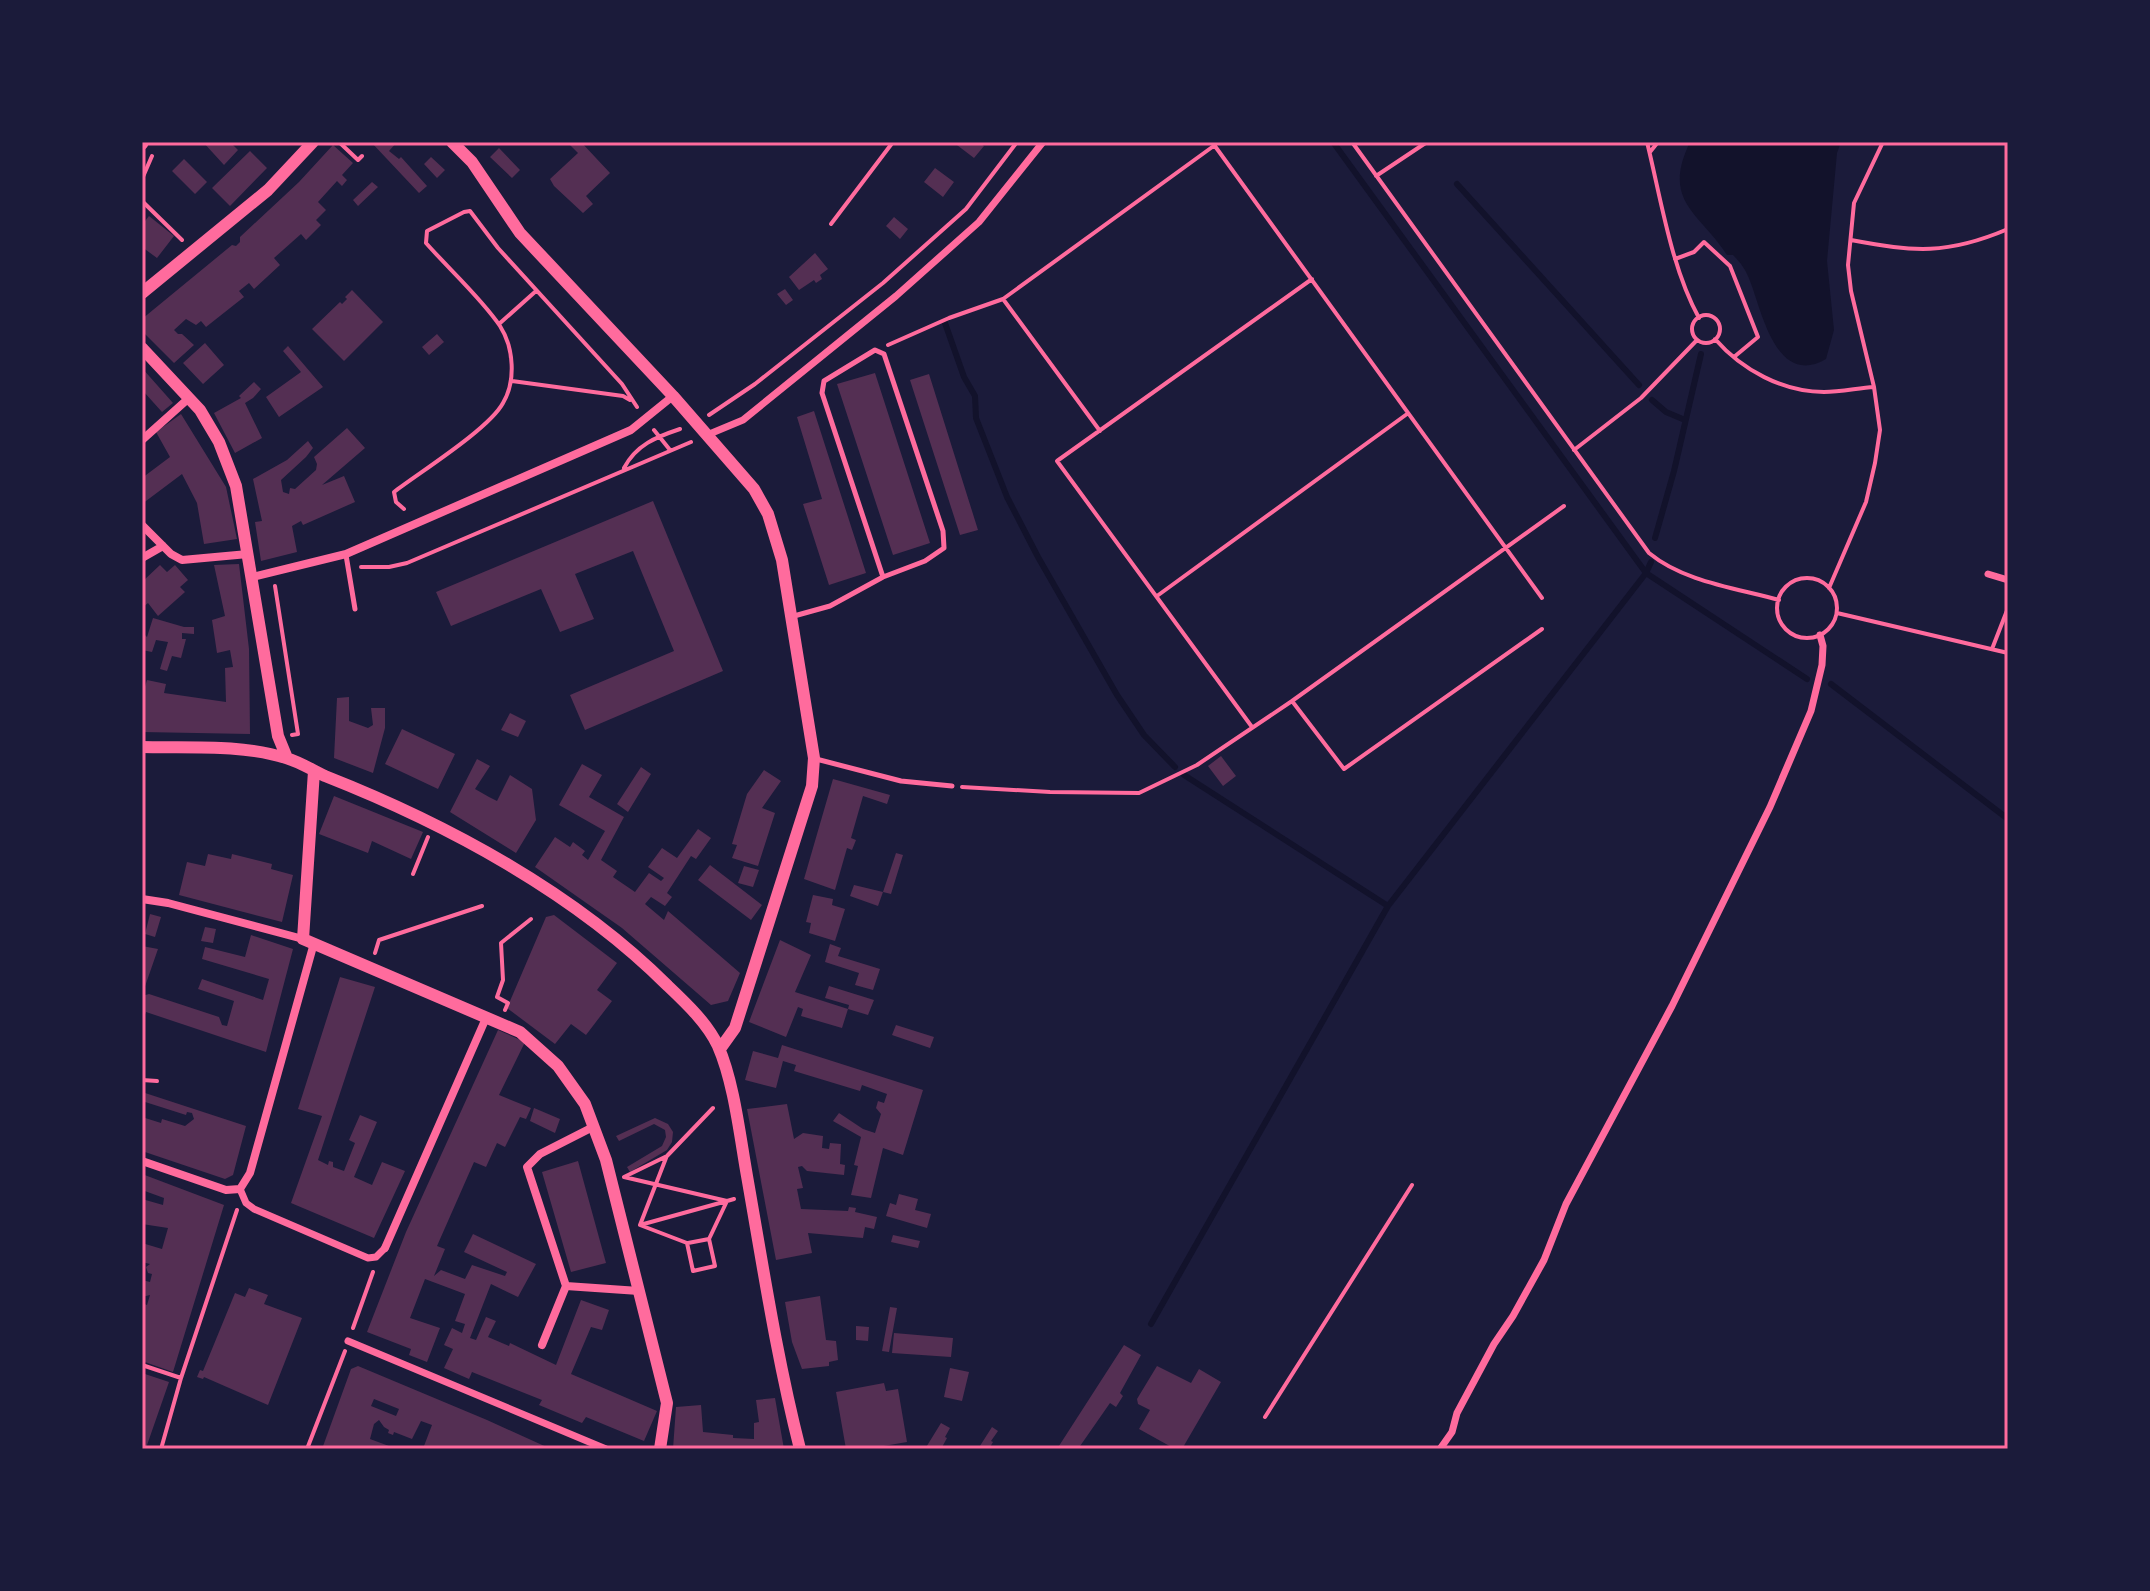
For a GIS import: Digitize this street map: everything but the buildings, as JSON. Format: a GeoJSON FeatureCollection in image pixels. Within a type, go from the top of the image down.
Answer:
{"type":"FeatureCollection","features":[{"type":"Feature","properties":{"kind":"street"},"geometry":{"type":"LineString","coordinates":[[144,289],[268,190],[313,142]]}},
{"type":"Feature","properties":{"kind":"street"},"geometry":{"type":"LineString","coordinates":[[452,142],[472,162],[520,233],[673,396],[754,489],[768,514],[782,560],[814,758],[808,801],[768,927],[735,1028],[720,1049]]}},
{"type":"Feature","properties":{"kind":"street"},"geometry":{"type":"LineString","coordinates":[[707,435],[743,420],[896,296],[979,222],[1043,142]]}},
{"type":"Feature","properties":{"kind":"street"},"geometry":{"type":"LineString","coordinates":[[142,348],[200,410],[219,442],[234,480],[278,736],[287,758]]}},
{"type":"Feature","properties":{"kind":"street"},"geometry":{"type":"LineString","coordinates":[[252,577],[346,554],[631,430],[673,396]]}},
{"type":"Feature","properties":{"kind":"street"},"geometry":{"type":"LineString","coordinates":[[142,440],[189,398]]}},
{"type":"Feature","properties":{"kind":"street"},"geometry":{"type":"LineString","coordinates":[[142,525],[182,560],[248,554]]}},
{"type":"Feature","properties":{"kind":"street"},"geometry":{"type":"LineString","coordinates":[[142,558],[163,546]]}},
{"type":"Feature","properties":{"kind":"street"},"geometry":{"type":"LineString","coordinates":[[1988,574],[2008,580]]}},
{"type":"Feature","properties":{"kind":"street"},"geometry":{"type":"LineString","coordinates":[[1440,1449],[1452,1432],[1457,1413],[1494,1344],[1544,1260],[1566,1204],[1731,890],[1805,727],[1822,665],[1820,635]]}},
{"type":"Feature","properties":{"kind":"street"},"geometry":{"type":"LineString","coordinates":[[142,747],[241,750],[287,758],[433,824],[487,853],[560,899],[644,961],[708,1028],[720,1049],[733,1099],[784,1383],[800,1449]]}},
{"type":"Feature","properties":{"kind":"street"},"geometry":{"type":"LineString","coordinates":[[241,1193],[250,1173],[313,942],[314,771]]}},
{"type":"Feature","properties":{"kind":"street"},"geometry":{"type":"LineString","coordinates":[[142,899],[168,903],[313,942],[520,1032],[558,1066],[585,1104],[606,1160],[667,1403],[660,1449]]}},
{"type":"Feature","properties":{"kind":"street"},"geometry":{"type":"LineString","coordinates":[[142,1161],[241,1193],[254,1209],[368,1258],[376,1257],[385,1248],[486,1018]]}},
{"type":"Feature","properties":{"kind":"street"},"geometry":{"type":"LineString","coordinates":[[542,1345],[566,1286],[527,1167],[540,1154],[593,1127]]}},
{"type":"Feature","properties":{"kind":"street"},"geometry":{"type":"LineString","coordinates":[[566,1286],[639,1291]]}},
{"type":"Feature","properties":{"kind":"street"},"geometry":{"type":"LineString","coordinates":[[348,1341],[606,1449]]}},
{"type":"Feature","properties":{"kind":"lane"},"geometry":{"type":"LineString","coordinates":[[793,616],[830,606],[883,577],[925,561],[944,548],[943,531],[889,366],[884,354],[875,350],[824,381],[822,393],[883,577]]}},
{"type":"Feature","properties":{"kind":"lane"},"geometry":{"type":"LineString","coordinates":[[346,554],[355,609]]}},
{"type":"Feature","properties":{"kind":"lane"},"geometry":{"type":"LineString","coordinates":[[814,758],[901,781],[952,786]]}},
{"type":"Feature","properties":{"kind":"path"},"geometry":{"type":"LineString","coordinates":[[339,142],[358,160],[362,156]]}},
{"type":"Feature","properties":{"kind":"path"},"geometry":{"type":"LineString","coordinates":[[831,224],[893,142]]}},
{"type":"Feature","properties":{"kind":"path"},"geometry":{"type":"LineString","coordinates":[[704,418],[723,408],[883,283],[966,209],[1017,142]]}},
{"type":"Feature","properties":{"kind":"path"},"geometry":{"type":"LineString","coordinates":[[1352,142],[1636,538],[1660,562],[1692,576],[1779,600]]}},
{"type":"Feature","properties":{"kind":"path"},"geometry":{"type":"LineString","coordinates":[[1376,176],[1427,142]]}},
{"type":"Feature","properties":{"kind":"path"},"geometry":{"type":"LineString","coordinates":[[1647,142],[1685,294],[1699,318]]}},
{"type":"Feature","properties":{"kind":"path"},"geometry":{"type":"LineString","coordinates":[[1650,152],[1658,142]]}},
{"type":"Feature","properties":{"kind":"path"},"geometry":{"type":"LineString","coordinates":[[1829,588],[1872,483],[1880,430],[1848,265],[1854,203],[1883,142]]}},
{"type":"Feature","properties":{"kind":"path"},"geometry":{"type":"LineString","coordinates":[[875,350],[1003,299],[1214,144],[1542,598]]}},
{"type":"Feature","properties":{"kind":"path"},"geometry":{"type":"LineString","coordinates":[[142,179],[152,154]]}},
{"type":"Feature","properties":{"kind":"path"},"geometry":{"type":"LineString","coordinates":[[142,201],[186,245]]}},
{"type":"Feature","properties":{"kind":"path"},"geometry":{"type":"LineString","coordinates":[[404,509],[396,502],[394,492],[489,421],[503,403],[512,381],[508,346],[498,324],[426,243],[427,231],[470,211],[498,248],[622,384],[645,420],[670,450]]}},
{"type":"Feature","properties":{"kind":"path"},"geometry":{"type":"LineString","coordinates":[[1851,240],[1914,250],[1941,249],[1967,244],[2008,229]]}},
{"type":"Feature","properties":{"kind":"path"},"geometry":{"type":"LineString","coordinates":[[1675,259],[1694,252],[1704,242],[1730,266],[1758,337],[1734,357]]}},
{"type":"Feature","properties":{"kind":"path"},"geometry":{"type":"LineString","coordinates":[[1252,727],[1057,461],[1312,279]]}},
{"type":"Feature","properties":{"kind":"path"},"geometry":{"type":"LineString","coordinates":[[498,324],[536,291]]}},
{"type":"Feature","properties":{"kind":"path"},"geometry":{"type":"LineString","coordinates":[[1003,299],[1100,431]]}},
{"type":"Feature","properties":{"kind":"path"},"geometry":{"type":"LineString","coordinates":[[1707,316],[1718,323],[1719,332],[1715,339],[1708,343],[1697,340],[1692,329],[1699,318],[1707,316]]}},
{"type":"Feature","properties":{"kind":"path"},"geometry":{"type":"LineString","coordinates":[[1715,339],[1734,357],[1775,382],[1822,392],[1874,387]]}},
{"type":"Feature","properties":{"kind":"path"},"geometry":{"type":"LineString","coordinates":[[1574,450],[1641,398],[1697,340]]}},
{"type":"Feature","properties":{"kind":"path"},"geometry":{"type":"LineString","coordinates":[[512,381],[623,396],[632,401]]}},
{"type":"Feature","properties":{"kind":"path"},"geometry":{"type":"LineString","coordinates":[[631,413],[632,401]]}},
{"type":"Feature","properties":{"kind":"path"},"geometry":{"type":"LineString","coordinates":[[1157,596],[1407,414]]}},
{"type":"Feature","properties":{"kind":"path"},"geometry":{"type":"LineString","coordinates":[[622,471],[629,458],[643,444],[688,426]]}},
{"type":"Feature","properties":{"kind":"path"},"geometry":{"type":"LineString","coordinates":[[349,567],[389,567],[407,563],[707,435]]}},
{"type":"Feature","properties":{"kind":"path"},"geometry":{"type":"LineString","coordinates":[[952,786],[1139,793],[1197,765],[1292,701],[1564,506]]}},
{"type":"Feature","properties":{"kind":"path"},"geometry":{"type":"LineString","coordinates":[[1801,579],[1816,580],[1829,588],[1836,601],[1837,613],[1832,624],[1820,635],[1803,638],[1788,631],[1778,617],[1779,600],[1787,586],[1801,579]]}},
{"type":"Feature","properties":{"kind":"path"},"geometry":{"type":"LineString","coordinates":[[274,582],[298,734],[291,735]]}},
{"type":"Feature","properties":{"kind":"path"},"geometry":{"type":"LineString","coordinates":[[1992,649],[2008,608]]}},
{"type":"Feature","properties":{"kind":"path"},"geometry":{"type":"LineString","coordinates":[[1837,613],[2008,653]]}},
{"type":"Feature","properties":{"kind":"path"},"geometry":{"type":"LineString","coordinates":[[1292,701],[1344,769],[1542,629]]}},
{"type":"Feature","properties":{"kind":"path"},"geometry":{"type":"LineString","coordinates":[[413,874],[433,824]]}},
{"type":"Feature","properties":{"kind":"path"},"geometry":{"type":"LineString","coordinates":[[374,954],[379,940],[482,906]]}},
{"type":"Feature","properties":{"kind":"path"},"geometry":{"type":"LineString","coordinates":[[498,1023],[508,1003],[497,997],[503,980],[501,943],[531,919]]}},
{"type":"Feature","properties":{"kind":"path"},"geometry":{"type":"LineString","coordinates":[[142,1080],[157,1081]]}},
{"type":"Feature","properties":{"kind":"path"},"geometry":{"type":"LineString","coordinates":[[713,1108],[667,1156],[624,1177],[727,1201]]}},
{"type":"Feature","properties":{"kind":"path"},"geometry":{"type":"LineString","coordinates":[[640,1225],[667,1156]]}},
{"type":"Feature","properties":{"kind":"path"},"geometry":{"type":"LineString","coordinates":[[1265,1417],[1412,1185]]}},
{"type":"Feature","properties":{"kind":"path"},"geometry":{"type":"LineString","coordinates":[[161,1449],[241,1193]]}},
{"type":"Feature","properties":{"kind":"path"},"geometry":{"type":"LineString","coordinates":[[640,1225],[734,1199]]}},
{"type":"Feature","properties":{"kind":"path"},"geometry":{"type":"LineString","coordinates":[[687,1243],[693,1271],[715,1266],[709,1239],[727,1201]]}},
{"type":"Feature","properties":{"kind":"path"},"geometry":{"type":"LineString","coordinates":[[640,1225],[687,1243],[709,1239]]}},
{"type":"Feature","properties":{"kind":"path"},"geometry":{"type":"LineString","coordinates":[[142,1365],[181,1378]]}},
{"type":"Feature","properties":{"kind":"shaded area"},"geometry":{"type":"Polygon","coordinates":[[[1690,142],[1841,142],[1837,153],[1827,261],[1834,330],[1826,359],[1809,365],[1795,363],[1783,355],[1766,327],[1743,267],[1733,255],[1727,255],[1688,205],[1680,179],[1682,162],[1690,142]]]}},
{"type":"Feature","properties":{"kind":"waterway"},"geometry":{"type":"LineString","coordinates":[[1333,142],[1646,573],[1807,679]]}},
{"type":"Feature","properties":{"kind":"waterway"},"geometry":{"type":"LineString","coordinates":[[1457,184],[1639,385]]}},
{"type":"Feature","properties":{"kind":"waterway"},"geometry":{"type":"LineString","coordinates":[[945,323],[964,377],[975,396],[976,418],[1007,497],[1038,557],[1117,695],[1144,735],[1175,767]]}},
{"type":"Feature","properties":{"kind":"waterway"},"geometry":{"type":"LineString","coordinates":[[1655,538],[1701,354]]}},
{"type":"Feature","properties":{"kind":"waterway"},"geometry":{"type":"LineString","coordinates":[[1652,400],[1666,412],[1685,420]]}},
{"type":"Feature","properties":{"kind":"waterway"},"geometry":{"type":"LineString","coordinates":[[1184,775],[1388,906],[1646,573],[1651,562]]}},
{"type":"Feature","properties":{"kind":"waterway"},"geometry":{"type":"LineString","coordinates":[[1831,684],[2008,819]]}},
{"type":"Feature","properties":{"kind":"waterway"},"geometry":{"type":"LineString","coordinates":[[1151,1324],[1388,906]]}}]}
